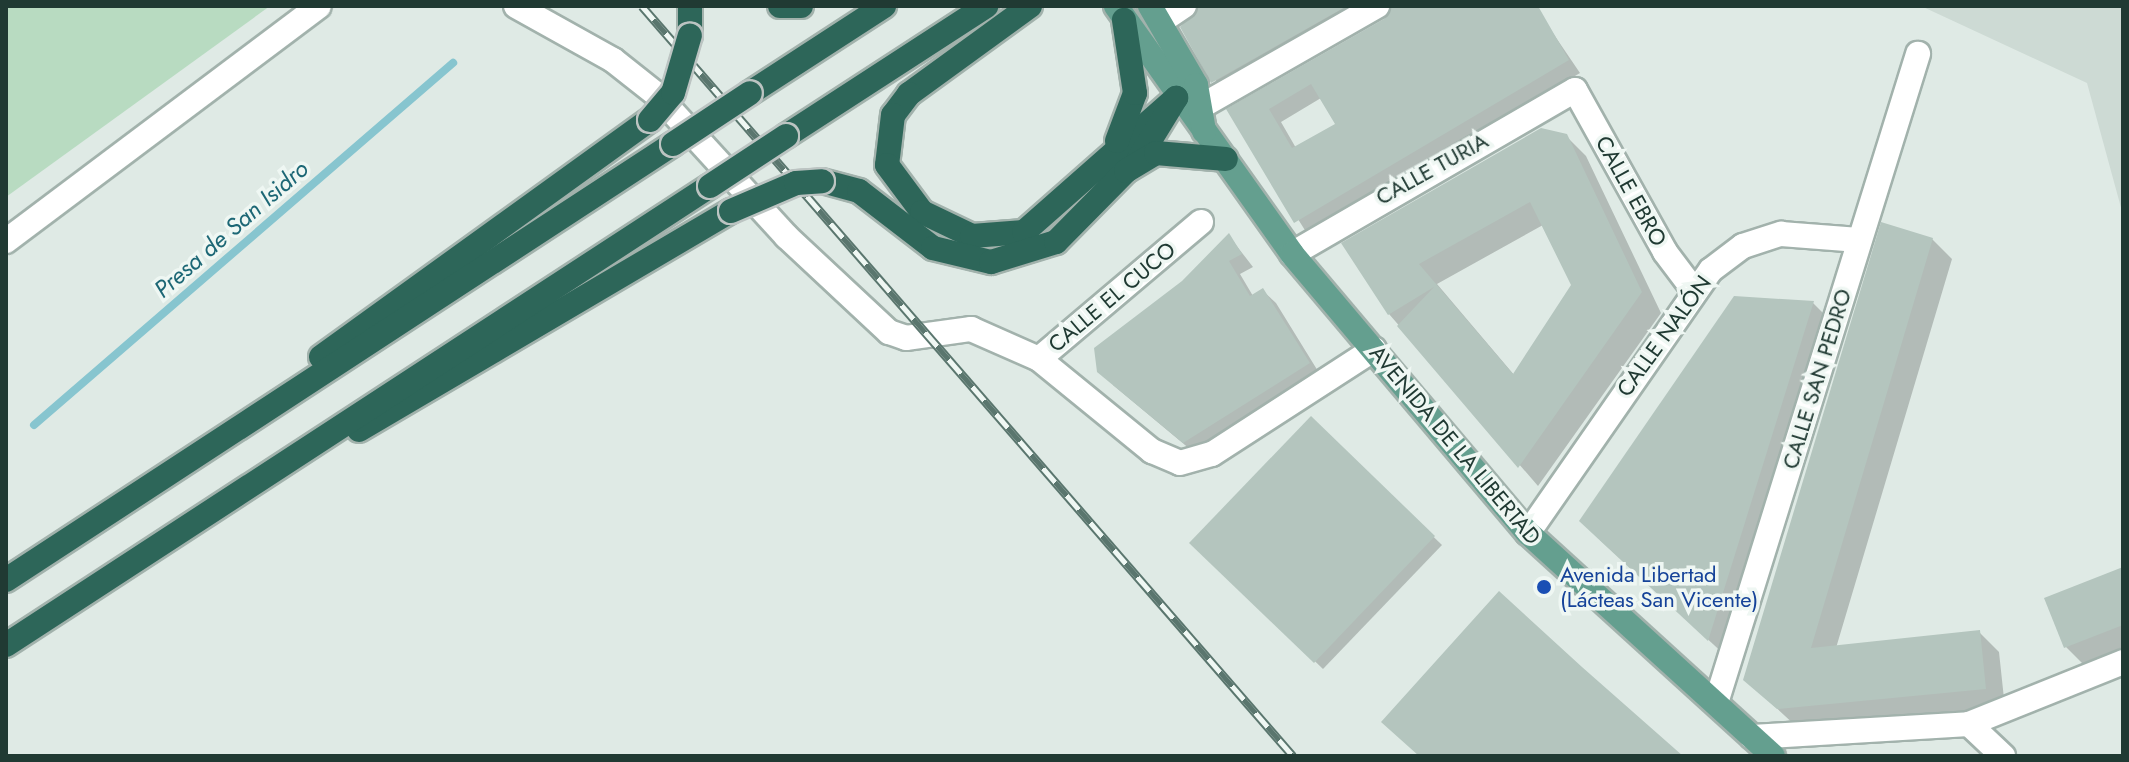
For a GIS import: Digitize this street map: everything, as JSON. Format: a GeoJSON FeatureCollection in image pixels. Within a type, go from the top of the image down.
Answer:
{"type":"FeatureCollection","features":[{"type":"Feature","properties":{"kind":"highway"},"geometry":{"type":"LineString","coordinates":[[167,475],[397,299],[650,120],[673,93],[690,35],[690,6]]}},
{"type":"Feature","properties":{"kind":"highway"},"geometry":{"type":"LineString","coordinates":[[780,6],[801,6]]}},
{"type":"Feature","properties":{"kind":"highway"},"geometry":{"type":"LineString","coordinates":[[6,580],[884,6]]}},
{"type":"Feature","properties":{"kind":"highway"},"geometry":{"type":"LineString","coordinates":[[6,645],[986,6]]}},
{"type":"Feature","properties":{"kind":"highway"},"geometry":{"type":"LineString","coordinates":[[1030,6],[909,94],[893,115],[887,165],[922,212],[972,236],[996,238],[1048,217],[1116,166],[1156,153],[1226,159]]}},
{"type":"Feature","properties":{"kind":"highway"},"geometry":{"type":"LineString","coordinates":[[1116,166],[1135,93],[1120,13]]}},
{"type":"Feature","properties":{"kind":"highway"},"geometry":{"type":"LineString","coordinates":[[256,481],[422,399],[731,211],[796,183],[822,181],[859,191],[933,248],[991,262],[1056,242],[1116,166],[1176,98]]}},
{"type":"Feature","properties":{"kind":"main road","name":"AVENIDA DE LA LIBERTAD"},"geometry":{"type":"LineString","coordinates":[[1120,13],[1176,98],[1226,159],[1292,254],[1528,533],[1773,756]]}},
{"type":"Feature","properties":{"kind":"main road"},"geometry":{"type":"LineString","coordinates":[[1155,14],[1179,57],[1200,107],[1204,133]]}},
{"type":"Feature","properties":{"kind":"main road"},"geometry":{"type":"LineString","coordinates":[[1176,98],[1179,57]]}},
{"type":"Feature","properties":{"kind":"street"},"geometry":{"type":"LineString","coordinates":[[6,241],[319,6]]}},
{"type":"Feature","properties":{"kind":"street"},"geometry":{"type":"LineString","coordinates":[[516,6],[635,77],[889,332],[906,338],[971,329],[1039,359]]}},
{"type":"Feature","properties":{"kind":"street"},"geometry":{"type":"LineString","coordinates":[[1155,14],[1184,6]]}},
{"type":"Feature","properties":{"kind":"street"},"geometry":{"type":"LineString","coordinates":[[1200,107],[1377,6]]}},
{"type":"Feature","properties":{"kind":"street","name":"CALLE SAN PEDRO"},"geometry":{"type":"LineString","coordinates":[[1716,703],[1918,54]]}},
{"type":"Feature","properties":{"kind":"street","name":"CALLE TURIA"},"geometry":{"type":"LineString","coordinates":[[1292,254],[1575,90]]}},
{"type":"Feature","properties":{"kind":"street","name":"CALLE EBRO"},"geometry":{"type":"LineString","coordinates":[[1575,90],[1693,289]]}},
{"type":"Feature","properties":{"kind":"street","name":"CALLE EL CUCO"},"geometry":{"type":"LineString","coordinates":[[1201,222],[1039,359],[1152,451],[1180,463],[1212,454],[1374,349]]}},
{"type":"Feature","properties":{"kind":"street","name":"CALLE NALÓN"},"geometry":{"type":"LineString","coordinates":[[1528,533],[1693,289],[1743,246],[1781,234],[1859,240]]}},
{"type":"Feature","properties":{"kind":"street"},"geometry":{"type":"LineString","coordinates":[[1752,737],[1969,724],[2123,662]]}},
{"type":"Feature","properties":{"kind":"street"},"geometry":{"type":"LineString","coordinates":[[1969,724],[2003,756]]}},
{"type":"Feature","properties":{"kind":"shaded area"},"geometry":{"type":"Polygon","coordinates":[[[1921,6],[2123,6],[2123,215],[2087,83],[1921,6]]]}},
{"type":"Feature","properties":{"kind":"green space"},"geometry":{"type":"Polygon","coordinates":[[[6,6],[270,6],[6,197],[6,6]]]}},
{"type":"Feature","properties":{"kind":"building"},"geometry":{"type":"Polygon","coordinates":[[[1199,6],[1347,6],[1211,83],[1180,27],[1199,6]]]}},
{"type":"Feature","properties":{"kind":"building"},"geometry":{"type":"Polygon","coordinates":[[[1392,6],[1538,6],[1569,60],[1294,223],[1226,109],[1384,19],[1392,6]],[[1311,84],[1269,109],[1292,148],[1335,124],[1311,84]]]}},
{"type":"Feature","properties":{"kind":"building"},"geometry":{"type":"Polygon","coordinates":[[[1541,128],[1567,134],[1642,292],[1518,468],[1397,326],[1434,287],[1388,315],[1341,243],[1541,128]],[[1530,202],[1419,264],[1513,374],[1571,285],[1530,202]]]}},
{"type":"Feature","properties":{"kind":"building"},"geometry":{"type":"Polygon","coordinates":[[[1881,222],[1933,238],[1811,648],[1980,630],[1986,689],[1777,709],[1743,680],[1881,222]]]}},
{"type":"Feature","properties":{"kind":"building"},"geometry":{"type":"Polygon","coordinates":[[[1229,233],[1242,254],[1229,261],[1250,296],[1263,288],[1310,363],[1183,443],[1097,372],[1094,348],[1182,281],[1229,233]]]}},
{"type":"Feature","properties":{"kind":"building"},"geometry":{"type":"Polygon","coordinates":[[[1734,296],[1814,301],[1708,641],[1579,521],[1734,296]]]}},
{"type":"Feature","properties":{"kind":"building"},"geometry":{"type":"Polygon","coordinates":[[[1311,416],[1435,536],[1314,663],[1189,543],[1311,416]]]}},
{"type":"Feature","properties":{"kind":"building"},"geometry":{"type":"Polygon","coordinates":[[[2123,567],[2123,625],[2064,648],[2044,598],[2123,567]]]}},
{"type":"Feature","properties":{"kind":"building"},"geometry":{"type":"Polygon","coordinates":[[[1499,591],[1683,756],[1419,756],[1381,722],[1499,591]]]}},
{"type":"Feature","properties":{"kind":"waterway","name":"Presa de San Isidro"},"geometry":{"type":"LineString","coordinates":[[34,425],[453,63]]}},
{"type":"Feature","properties":{"kind":"railway"},"geometry":{"type":"LineString","coordinates":[[642,6],[1293,756]]}},
{"type":"Feature","properties":{"kind":"place","name":"Avenida Libertad (Lácteas San Vicente)"},"geometry":{"type":"Point","coordinates":[1544,587]}}]}
